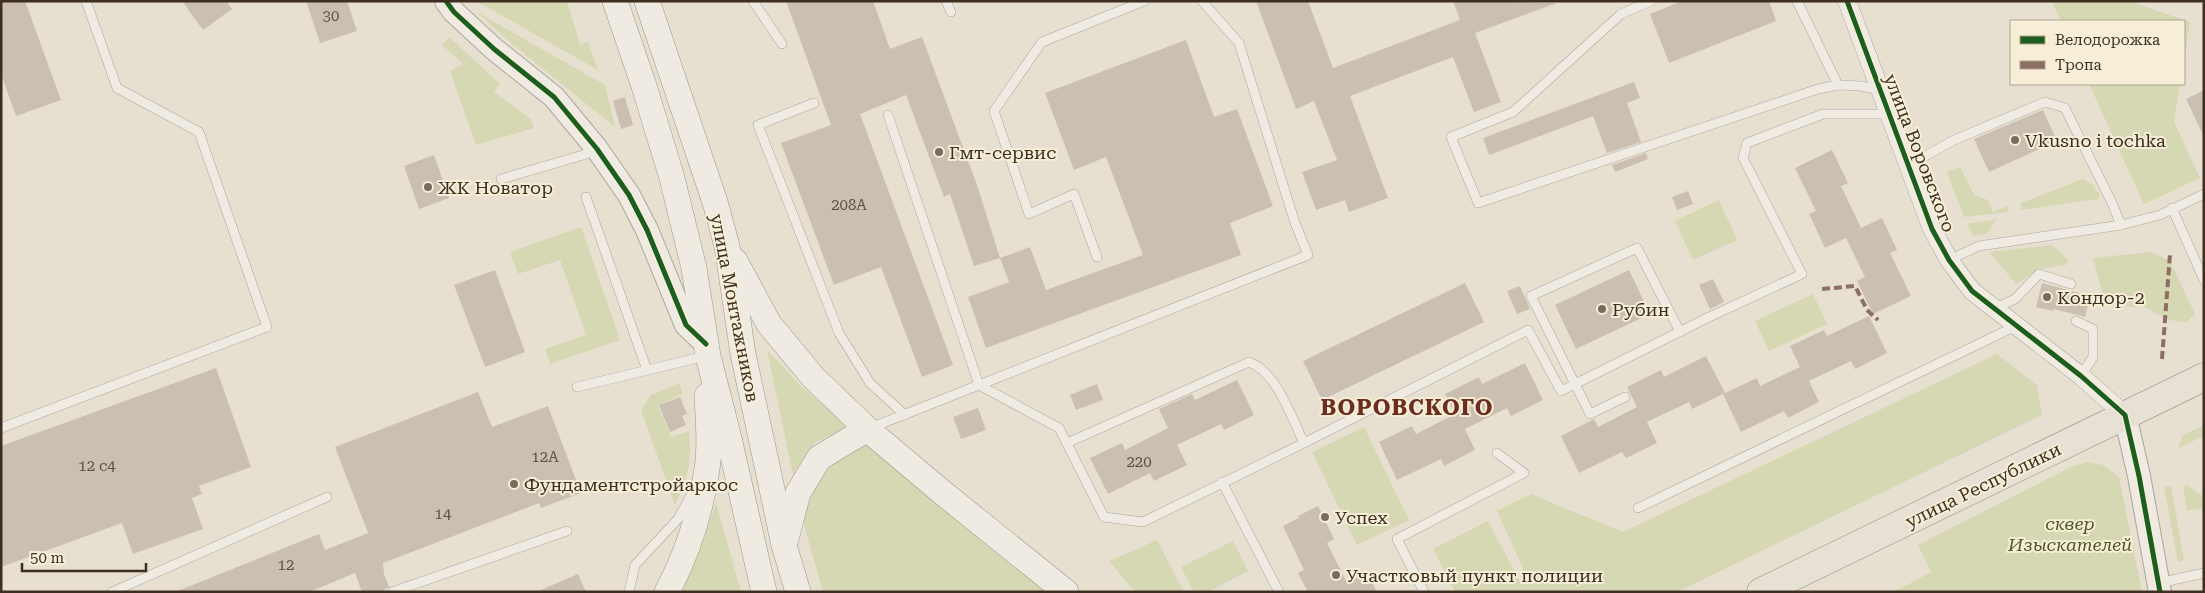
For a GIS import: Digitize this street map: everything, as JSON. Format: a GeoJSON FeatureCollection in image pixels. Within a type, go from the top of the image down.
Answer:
{"type":"FeatureCollection","features":[{"type":"Feature","properties":{"kind":"main road","name":"улица Монтажников"},"geometry":{"type":"LineString","coordinates":[[615,1],[644,86],[672,178],[694,268],[707,350],[764,592]]}},
{"type":"Feature","properties":{"kind":"main road","name":"улица Монтажников"},"geometry":{"type":"LineString","coordinates":[[649,4],[715,202],[727,246],[743,354],[784,545],[798,592]]}},
{"type":"Feature","properties":{"kind":"main road"},"geometry":{"type":"LineString","coordinates":[[727,246],[769,324],[813,377],[868,429],[943,493],[1066,592]]}},
{"type":"Feature","properties":{"kind":"main road"},"geometry":{"type":"LineString","coordinates":[[667,592],[677,573],[695,525],[708,468],[707,350]]}},
{"type":"Feature","properties":{"kind":"main road","name":"улица Республики"},"geometry":{"type":"LineString","coordinates":[[1761,592],[2204,376]]}},
{"type":"Feature","properties":{"kind":"main road"},"geometry":{"type":"LineString","coordinates":[[784,545],[798,493],[819,458],[868,429]]}},
{"type":"Feature","properties":{"kind":"street"},"geometry":{"type":"LineString","coordinates":[[446,1],[454,12],[494,49],[554,97],[597,149],[629,195],[647,230],[686,325],[707,350]]}},
{"type":"Feature","properties":{"kind":"street","name":"улица Воровского"},"geometry":{"type":"LineString","coordinates":[[1848,1],[1932,229],[1949,260],[1972,291],[2081,376],[2125,415]]}},
{"type":"Feature","properties":{"kind":"street"},"geometry":{"type":"LineString","coordinates":[[2125,415],[2139,476],[2159,588]]}},
{"type":"Feature","properties":{"kind":"lane"},"geometry":{"type":"LineString","coordinates":[[1,428],[267,327],[199,132],[117,88],[86,1]]}},
{"type":"Feature","properties":{"kind":"lane"},"geometry":{"type":"LineString","coordinates":[[753,1],[782,44]]}},
{"type":"Feature","properties":{"kind":"lane"},"geometry":{"type":"LineString","coordinates":[[946,1],[950,12]]}},
{"type":"Feature","properties":{"kind":"lane"},"geometry":{"type":"LineString","coordinates":[[1097,257],[1074,194],[1029,214],[994,111],[1042,42],[1144,1]]}},
{"type":"Feature","properties":{"kind":"lane"},"geometry":{"type":"LineString","coordinates":[[868,429],[1308,255],[1295,223],[1239,43],[1202,1]]}},
{"type":"Feature","properties":{"kind":"lane"},"geometry":{"type":"LineString","coordinates":[[1651,1],[1621,14],[1513,112],[1451,137],[1478,203],[1818,89],[1838,85],[1861,86],[1880,90]]}},
{"type":"Feature","properties":{"kind":"lane"},"geometry":{"type":"LineString","coordinates":[[1797,1],[1838,85]]}},
{"type":"Feature","properties":{"kind":"lane"},"geometry":{"type":"LineString","coordinates":[[1908,165],[1954,140],[2045,102],[2065,108],[2121,225]]}},
{"type":"Feature","properties":{"kind":"lane"},"geometry":{"type":"LineString","coordinates":[[814,103],[758,124],[839,333],[870,383],[905,415]]}},
{"type":"Feature","properties":{"kind":"lane"},"geometry":{"type":"LineString","coordinates":[[888,114],[979,386],[1059,428],[1104,517],[1143,522],[1528,330],[1561,391],[1802,274],[1743,158],[1746,143],[1823,114],[1889,114]]}},
{"type":"Feature","properties":{"kind":"lane"},"geometry":{"type":"LineString","coordinates":[[501,179],[583,155],[597,149]]}},
{"type":"Feature","properties":{"kind":"lane"},"geometry":{"type":"LineString","coordinates":[[1949,260],[1979,246],[2121,225],[2160,215],[2204,194]]}},
{"type":"Feature","properties":{"kind":"lane"},"geometry":{"type":"LineString","coordinates":[[586,197],[647,370]]}},
{"type":"Feature","properties":{"kind":"lane"},"geometry":{"type":"LineString","coordinates":[[2172,208],[2204,280]]}},
{"type":"Feature","properties":{"kind":"lane"},"geometry":{"type":"LineString","coordinates":[[1625,396],[1590,414],[1530,296],[1637,248],[1680,332]]}},
{"type":"Feature","properties":{"kind":"lane"},"geometry":{"type":"LineString","coordinates":[[1994,309],[2015,299],[2039,274],[2072,284]]}},
{"type":"Feature","properties":{"kind":"lane"},"geometry":{"type":"LineString","coordinates":[[2076,321],[2093,329],[2093,357],[2081,376]]}},
{"type":"Feature","properties":{"kind":"lane"},"geometry":{"type":"LineString","coordinates":[[1638,508],[2016,326]]}},
{"type":"Feature","properties":{"kind":"lane"},"geometry":{"type":"LineString","coordinates":[[577,387],[647,370],[707,350]]}},
{"type":"Feature","properties":{"kind":"lane"},"geometry":{"type":"LineString","coordinates":[[1067,443],[1249,362],[1256,365],[1272,379],[1304,442]]}},
{"type":"Feature","properties":{"kind":"lane"},"geometry":{"type":"LineString","coordinates":[[1424,592],[1397,539],[1524,473],[1497,453]]}},
{"type":"Feature","properties":{"kind":"lane"},"geometry":{"type":"LineString","coordinates":[[629,592],[636,565],[678,519],[708,468]]}},
{"type":"Feature","properties":{"kind":"lane"},"geometry":{"type":"LineString","coordinates":[[1222,482],[1279,592]]}},
{"type":"Feature","properties":{"kind":"lane"},"geometry":{"type":"LineString","coordinates":[[112,592],[327,497]]}},
{"type":"Feature","properties":{"kind":"lane"},"geometry":{"type":"LineString","coordinates":[[392,592],[567,531]]}},
{"type":"Feature","properties":{"kind":"lane"},"geometry":{"type":"LineString","coordinates":[[2159,588],[2204,574]]}},
{"type":"Feature","properties":{"kind":"green space"},"geometry":{"type":"Polygon","coordinates":[[[474,1],[567,1],[580,44],[588,42],[598,70],[485,6],[474,1]]]}},
{"type":"Feature","properties":{"kind":"green space"},"geometry":{"type":"Polygon","coordinates":[[[2052,1],[2129,1],[2184,20],[2061,20],[2052,1]]]}},
{"type":"Feature","properties":{"kind":"green space"},"geometry":{"type":"Polygon","coordinates":[[[477,12],[605,85],[615,127],[505,38],[477,12]]]}},
{"type":"Feature","properties":{"kind":"green space"},"geometry":{"type":"Polygon","coordinates":[[[2185,20],[2190,22],[2185,54],[2185,20]]]}},
{"type":"Feature","properties":{"kind":"green space"},"geometry":{"type":"Polygon","coordinates":[[[449,37],[500,84],[494,92],[531,119],[534,128],[476,145],[450,71],[463,64],[442,45],[449,37]]]}},
{"type":"Feature","properties":{"kind":"green space"},"geometry":{"type":"Polygon","coordinates":[[[2089,85],[2180,85],[2174,122],[2200,178],[2144,204],[2089,85]]]}},
{"type":"Feature","properties":{"kind":"green space"},"geometry":{"type":"Polygon","coordinates":[[[1960,167],[1974,195],[1988,200],[1993,212],[2007,206],[2009,212],[1964,217],[1947,172],[1960,167]]]}},
{"type":"Feature","properties":{"kind":"green space"},"geometry":{"type":"Polygon","coordinates":[[[2083,179],[2093,185],[2100,195],[2098,199],[2021,210],[2021,203],[2083,179]]]}},
{"type":"Feature","properties":{"kind":"green space"},"geometry":{"type":"Polygon","coordinates":[[[1719,200],[1737,240],[1693,260],[1675,221],[1719,200]]]}},
{"type":"Feature","properties":{"kind":"green space"},"geometry":{"type":"Polygon","coordinates":[[[1997,219],[1987,234],[1974,236],[1967,224],[1997,219]]]}},
{"type":"Feature","properties":{"kind":"green space"},"geometry":{"type":"Polygon","coordinates":[[[581,227],[620,340],[550,364],[545,349],[586,335],[560,260],[518,274],[510,252],[581,227]]]}},
{"type":"Feature","properties":{"kind":"green space"},"geometry":{"type":"Polygon","coordinates":[[[2051,245],[2061,252],[2068,261],[2066,265],[2040,269],[2016,284],[1989,252],[2051,245]]]}},
{"type":"Feature","properties":{"kind":"green space"},"geometry":{"type":"Polygon","coordinates":[[[2151,252],[2170,261],[2195,314],[2187,322],[2168,320],[2143,306],[2130,307],[2103,295],[2093,258],[2151,252]]]}},
{"type":"Feature","properties":{"kind":"green space"},"geometry":{"type":"Polygon","coordinates":[[[1813,294],[1827,324],[1769,351],[1755,321],[1813,294]]]}},
{"type":"Feature","properties":{"kind":"green space"},"geometry":{"type":"Polygon","coordinates":[[[767,350],[800,385],[849,427],[816,442],[793,475],[767,350]]]}},
{"type":"Feature","properties":{"kind":"green space"},"geometry":{"type":"Polygon","coordinates":[[[1997,354],[2037,385],[2042,415],[1677,592],[1455,592],[1433,549],[1488,521],[1520,582],[1523,568],[1497,511],[1531,494],[1623,532],[1997,354]]]}},
{"type":"Feature","properties":{"kind":"green space"},"geometry":{"type":"Polygon","coordinates":[[[679,383],[683,394],[658,405],[671,437],[689,431],[690,461],[684,485],[675,505],[641,410],[651,395],[679,383]]]}},
{"type":"Feature","properties":{"kind":"green space"},"geometry":{"type":"Polygon","coordinates":[[[2204,425],[2204,436],[2178,448],[2183,435],[2204,425]]]}},
{"type":"Feature","properties":{"kind":"green space"},"geometry":{"type":"Polygon","coordinates":[[[1364,427],[1409,520],[1357,545],[1312,452],[1364,427]]]}},
{"type":"Feature","properties":{"kind":"green space"},"geometry":{"type":"Polygon","coordinates":[[[872,444],[1050,592],[823,592],[802,518],[822,472],[848,451],[872,444]]]}},
{"type":"Feature","properties":{"kind":"green space","name":"сквер Изыскателей"},"geometry":{"type":"Polygon","coordinates":[[[2087,462],[2103,465],[2119,477],[2142,592],[1894,592],[1931,572],[1918,545],[2071,467],[2087,462]]]}},
{"type":"Feature","properties":{"kind":"green space"},"geometry":{"type":"Polygon","coordinates":[[[2187,485],[2204,497],[2204,508],[2187,511],[2183,486],[2187,485]]]}},
{"type":"Feature","properties":{"kind":"green space"},"geometry":{"type":"Polygon","coordinates":[[[2171,486],[2184,560],[2178,562],[2164,487],[2171,486]]]}},
{"type":"Feature","properties":{"kind":"green space"},"geometry":{"type":"Polygon","coordinates":[[[716,503],[741,592],[680,592],[692,569],[716,503]]]}},
{"type":"Feature","properties":{"kind":"green space"},"geometry":{"type":"Polygon","coordinates":[[[1157,540],[1184,592],[1135,592],[1109,561],[1157,540]]]}},
{"type":"Feature","properties":{"kind":"green space"},"geometry":{"type":"Polygon","coordinates":[[[1233,541],[1248,571],[1208,592],[1194,592],[1181,567],[1233,541]]]}},
{"type":"Feature","properties":{"kind":"building"},"geometry":{"type":"Polygon","coordinates":[[[1,1],[25,1],[61,100],[16,116],[1,74],[1,1]]]}},
{"type":"Feature","properties":{"kind":"building"},"geometry":{"type":"Polygon","coordinates":[[[182,1],[226,1],[232,9],[203,30],[182,1]]]}},
{"type":"Feature","properties":{"kind":"building"},"geometry":{"type":"Polygon","coordinates":[[[306,1],[347,1],[357,31],[320,43],[306,1]]]}},
{"type":"Feature","properties":{"kind":"building"},"geometry":{"type":"Polygon","coordinates":[[[786,1],[873,1],[890,49],[922,37],[977,185],[1000,258],[974,266],[950,194],[944,197],[906,95],[860,114],[953,365],[922,377],[881,267],[834,285],[781,143],[831,125],[786,1]]]}},
{"type":"Feature","properties":{"kind":"building"},"geometry":{"type":"Polygon","coordinates":[[[1256,1],[1308,1],[1333,68],[1460,20],[1453,1],[1557,3],[1475,33],[1501,102],[1474,112],[1453,57],[1350,96],[1388,198],[1349,212],[1345,200],[1316,210],[1302,172],[1337,160],[1314,101],[1296,109],[1256,1]]]}},
{"type":"Feature","properties":{"kind":"building"},"geometry":{"type":"Polygon","coordinates":[[[1682,1],[1769,1],[1776,21],[1669,63],[1650,14],[1682,1]]]}},
{"type":"Feature","properties":{"kind":"building"},"geometry":{"type":"Polygon","coordinates":[[[1186,40],[1214,117],[1237,109],[1273,206],[1230,223],[1241,255],[986,348],[968,297],[1009,282],[1000,258],[1030,247],[1046,290],[1143,255],[1106,157],[1074,170],[1045,93],[1186,40]]]}},
{"type":"Feature","properties":{"kind":"building"},"geometry":{"type":"Polygon","coordinates":[[[1634,82],[1640,98],[1627,103],[1641,142],[1607,153],[1593,116],[1489,155],[1483,138],[1634,82]]]}},
{"type":"Feature","properties":{"kind":"building"},"geometry":{"type":"Polygon","coordinates":[[[2204,90],[2204,137],[2186,99],[2204,90]]]}},
{"type":"Feature","properties":{"kind":"building"},"geometry":{"type":"Polygon","coordinates":[[[625,97],[633,125],[621,129],[613,101],[625,97]]]}},
{"type":"Feature","properties":{"kind":"building","name":"Vkusno i tochka"},"geometry":{"type":"Polygon","coordinates":[[[2043,110],[2057,141],[1989,172],[1974,139],[2043,110]]]}},
{"type":"Feature","properties":{"kind":"building"},"geometry":{"type":"Polygon","coordinates":[[[1832,150],[1848,183],[1841,186],[1861,228],[1882,218],[1897,250],[1890,253],[1911,296],[1873,314],[1857,281],[1865,277],[1846,238],[1825,248],[1809,214],[1816,211],[1795,168],[1832,150]]]}},
{"type":"Feature","properties":{"kind":"building"},"geometry":{"type":"Polygon","coordinates":[[[1646,153],[1648,159],[1615,172],[1612,165],[1646,153]]]}},
{"type":"Feature","properties":{"kind":"building","name":"ЖК Новатор"},"geometry":{"type":"Polygon","coordinates":[[[434,155],[449,198],[419,209],[404,166],[434,155]]]}},
{"type":"Feature","properties":{"kind":"building"},"geometry":{"type":"Polygon","coordinates":[[[1688,191],[1693,204],[1677,210],[1672,197],[1688,191]]]}},
{"type":"Feature","properties":{"kind":"building"},"geometry":{"type":"Polygon","coordinates":[[[495,270],[525,352],[485,367],[454,285],[495,270]]]}},
{"type":"Feature","properties":{"kind":"building","name":"Рубин"},"geometry":{"type":"Polygon","coordinates":[[[1629,270],[1650,314],[1576,349],[1555,305],[1629,270]]]}},
{"type":"Feature","properties":{"kind":"building"},"geometry":{"type":"Polygon","coordinates":[[[1713,279],[1724,302],[1710,309],[1699,285],[1713,279]]]}},
{"type":"Feature","properties":{"kind":"building"},"geometry":{"type":"Polygon","coordinates":[[[1465,283],[1484,322],[1322,400],[1303,361],[1465,283]]]}},
{"type":"Feature","properties":{"kind":"building"},"geometry":{"type":"Polygon","coordinates":[[[2042,283],[2090,296],[2085,317],[2054,309],[2053,311],[2036,307],[2042,283]]]}},
{"type":"Feature","properties":{"kind":"building"},"geometry":{"type":"Polygon","coordinates":[[[1520,286],[1530,309],[1517,314],[1507,291],[1520,286]]]}},
{"type":"Feature","properties":{"kind":"building"},"geometry":{"type":"Polygon","coordinates":[[[1869,316],[1887,353],[1855,369],[1851,361],[1809,381],[1819,402],[1788,418],[1784,411],[1741,432],[1723,394],[1757,378],[1760,386],[1800,367],[1790,346],[1824,330],[1827,336],[1869,316]]]}},
{"type":"Feature","properties":{"kind":"building"},"geometry":{"type":"Polygon","coordinates":[[[1706,356],[1725,393],[1692,409],[1689,402],[1647,422],[1657,443],[1626,458],[1622,452],[1579,473],[1561,436],[1594,419],[1598,427],[1637,407],[1627,387],[1661,370],[1664,377],[1706,356]]]}},
{"type":"Feature","properties":{"kind":"building"},"geometry":{"type":"Polygon","coordinates":[[[1525,363],[1543,400],[1511,416],[1507,408],[1465,429],[1475,450],[1444,466],[1441,459],[1397,480],[1379,442],[1412,426],[1416,434],[1455,414],[1445,394],[1479,377],[1482,384],[1525,363]]]}},
{"type":"Feature","properties":{"kind":"building"},"geometry":{"type":"Polygon","coordinates":[[[216,368],[251,467],[199,486],[202,494],[192,498],[203,529],[133,554],[122,523],[1,567],[1,446],[216,368]]]}},
{"type":"Feature","properties":{"kind":"building"},"geometry":{"type":"Polygon","coordinates":[[[1237,380],[1254,415],[1224,430],[1221,424],[1177,445],[1187,465],[1154,481],[1150,473],[1108,494],[1090,458],[1122,443],[1125,450],[1168,428],[1159,409],[1192,394],[1195,400],[1237,380]]]}},
{"type":"Feature","properties":{"kind":"building"},"geometry":{"type":"Polygon","coordinates":[[[1097,384],[1103,400],[1076,410],[1070,395],[1097,384]]]}},
{"type":"Feature","properties":{"kind":"building"},"geometry":{"type":"Polygon","coordinates":[[[478,392],[492,427],[548,406],[581,493],[541,508],[539,503],[383,563],[384,574],[389,587],[380,592],[362,592],[355,573],[309,592],[175,592],[319,534],[325,550],[368,533],[335,447],[478,392]]]}},
{"type":"Feature","properties":{"kind":"building"},"geometry":{"type":"Polygon","coordinates":[[[680,397],[687,414],[682,416],[686,425],[670,432],[659,405],[680,397]]]}},
{"type":"Feature","properties":{"kind":"building"},"geometry":{"type":"Polygon","coordinates":[[[978,408],[986,430],[961,439],[953,417],[978,408]]]}},
{"type":"Feature","properties":{"kind":"building"},"geometry":{"type":"Polygon","coordinates":[[[1318,506],[1334,539],[1327,543],[1347,583],[1367,573],[1377,592],[1308,592],[1298,573],[1304,570],[1283,526],[1318,506]]]}},
{"type":"Feature","properties":{"kind":"building"},"geometry":{"type":"Polygon","coordinates":[[[578,574],[586,592],[536,592],[578,574]]]}},
{"type":"Feature","properties":{"kind":"marked path"},"geometry":{"type":"LineString","coordinates":[[2162,359],[2170,254]]}},
{"type":"Feature","properties":{"kind":"marked path"},"geometry":{"type":"LineString","coordinates":[[1822,289],[1855,286],[1867,310],[1878,320]]}},
{"type":"Feature","properties":{"kind":"cycle path"},"geometry":{"type":"LineString","coordinates":[[446,1],[454,12],[494,49],[554,97],[597,149],[629,195],[647,230],[686,325],[706,344]]}},
{"type":"Feature","properties":{"kind":"cycle path"},"geometry":{"type":"LineString","coordinates":[[1847,1],[1932,229],[1949,260],[1972,291],[2081,376],[2125,415],[2139,476],[2160,592]]}},
{"type":"Feature","properties":{"kind":"place","name":"Vkusno i tochka"},"geometry":{"type":"Point","coordinates":[2015,140]}},
{"type":"Feature","properties":{"kind":"place","name":"Гмт-сервис"},"geometry":{"type":"Point","coordinates":[939,152]}},
{"type":"Feature","properties":{"kind":"place","name":"ЖК Новатор"},"geometry":{"type":"Point","coordinates":[428,187]}},
{"type":"Feature","properties":{"kind":"place","name":"Кондор-2"},"geometry":{"type":"Point","coordinates":[2047,297]}},
{"type":"Feature","properties":{"kind":"place","name":"Рубин"},"geometry":{"type":"Point","coordinates":[1602,309]}},
{"type":"Feature","properties":{"kind":"place","name":"Фундаментстройаркос"},"geometry":{"type":"Point","coordinates":[514,484]}},
{"type":"Feature","properties":{"kind":"place","name":"Успех"},"geometry":{"type":"Point","coordinates":[1325,517]}},
{"type":"Feature","properties":{"kind":"place","name":"Участковый пункт полиции"},"geometry":{"type":"Point","coordinates":[1336,575]}},
{"type":"Feature","properties":{"kind":"district","name":"ВОРОВСКОГО"},"geometry":{"type":"Point","coordinates":[1407,407]}}]}
